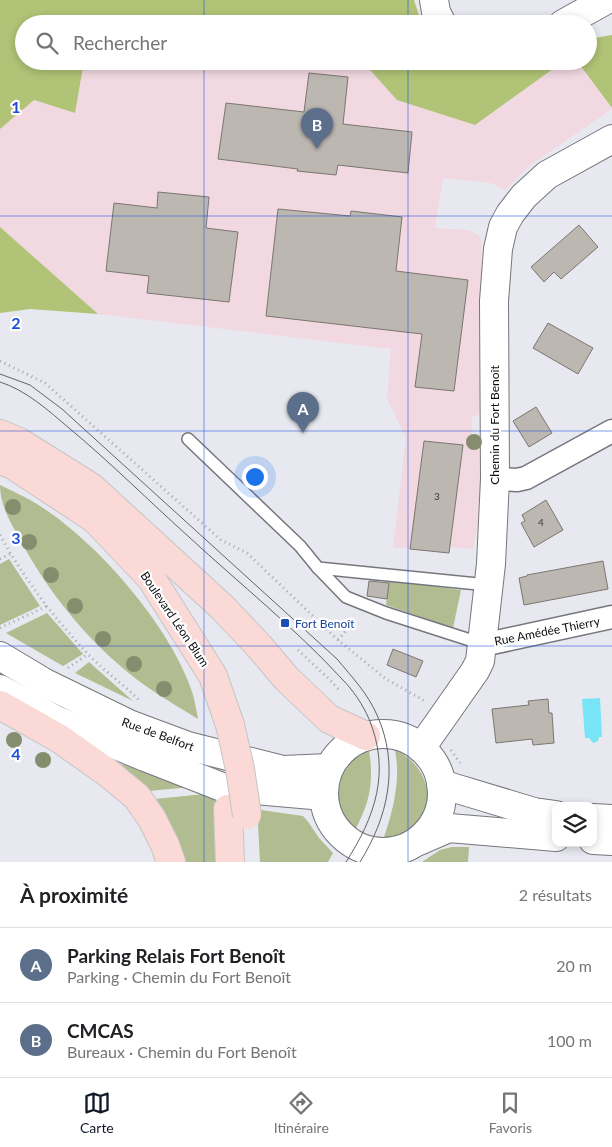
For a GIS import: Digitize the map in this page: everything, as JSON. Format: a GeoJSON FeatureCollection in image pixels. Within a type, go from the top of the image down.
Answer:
{"type":"FeatureCollection","features":[{"type":"Feature","properties":{"kind":"main road"},"geometry":{"type":"LineString","coordinates":[[434,0],[438,15]]}},
{"type":"Feature","properties":{"kind":"main road"},"geometry":{"type":"LineString","coordinates":[[579,15],[606,0]]}},
{"type":"Feature","properties":{"kind":"main road","name":"Chemin du Fort Benoît"},"geometry":{"type":"LineString","coordinates":[[421,748],[480,661],[490,564],[495,479],[494,301],[498,249],[503,227],[524,196],[547,175],[612,139]]}},
{"type":"Feature","properties":{"kind":"main road"},"geometry":{"type":"LineString","coordinates":[[0,434],[19,442],[91,487],[222,607],[286,678],[329,718],[366,736]]}},
{"type":"Feature","properties":{"kind":"main road","name":"Boulevard Léon Blum"},"geometry":{"type":"LineString","coordinates":[[0,460],[14,465],[96,519],[151,578],[212,676],[221,723]]}},
{"type":"Feature","properties":{"kind":"main road","name":"Boulevard Léon Blum"},"geometry":{"type":"LineString","coordinates":[[0,477],[44,499],[85,530],[141,588],[181,648],[221,723]]}},
{"type":"Feature","properties":{"kind":"main road","name":"Rue de Belfort"},"geometry":{"type":"LineString","coordinates":[[0,656],[45,682],[128,724],[188,746],[283,770],[329,768]]}},
{"type":"Feature","properties":{"kind":"main road","name":"Rue de Belfort"},"geometry":{"type":"LineString","coordinates":[[0,689],[56,720],[145,758],[222,787],[324,796]]}},
{"type":"Feature","properties":{"kind":"main road"},"geometry":{"type":"LineString","coordinates":[[0,705],[60,739],[108,773],[137,797],[152,819],[171,862]]}},
{"type":"Feature","properties":{"kind":"main road"},"geometry":{"type":"LineString","coordinates":[[221,723],[248,862]]}},
{"type":"Feature","properties":{"kind":"main road"},"geometry":{"type":"LineString","coordinates":[[400,852],[427,833],[436,818],[441,801],[441,784],[437,770],[421,748],[401,737],[384,732],[366,736],[352,742],[339,753],[329,768],[324,796],[327,812],[334,827],[346,839],[357,845],[383,852],[400,852],[449,828],[552,837]]}},
{"type":"Feature","properties":{"kind":"main road"},"geometry":{"type":"LineString","coordinates":[[441,784],[534,812],[552,814]]}},
{"type":"Feature","properties":{"kind":"main road"},"geometry":{"type":"LineString","coordinates":[[230,862],[238,812]]}},
{"type":"Feature","properties":{"kind":"main road"},"geometry":{"type":"LineString","coordinates":[[597,818],[612,820]]}},
{"type":"Feature","properties":{"kind":"main road"},"geometry":{"type":"LineString","coordinates":[[597,840],[612,842]]}},
{"type":"Feature","properties":{"kind":"street"},"geometry":{"type":"LineString","coordinates":[[495,479],[517,480],[526,478],[612,431]]}},
{"type":"Feature","properties":{"kind":"street","name":"Rue Amédée Thierry"},"geometry":{"type":"LineString","coordinates":[[482,642],[492,643],[612,617]]}},
{"type":"Feature","properties":{"kind":"lane"},"geometry":{"type":"LineString","coordinates":[[188,439],[300,546],[346,597],[367,606],[470,640],[482,642]]}},
{"type":"Feature","properties":{"kind":"lane"},"geometry":{"type":"LineString","coordinates":[[318,568],[488,585]]}},
{"type":"Feature","properties":{"kind":"path"},"geometry":{"type":"LineString","coordinates":[[0,362],[45,383],[221,540],[247,552],[338,640],[386,679],[426,701]]}},
{"type":"Feature","properties":{"kind":"path"},"geometry":{"type":"LineString","coordinates":[[0,535],[10,554],[47,606],[88,654],[143,704]]}},
{"type":"Feature","properties":{"kind":"path"},"geometry":{"type":"LineString","coordinates":[[0,559],[10,554]]}},
{"type":"Feature","properties":{"kind":"path"},"geometry":{"type":"LineString","coordinates":[[0,628],[47,606]]}},
{"type":"Feature","properties":{"kind":"path"},"geometry":{"type":"LineString","coordinates":[[338,640],[367,606]]}},
{"type":"Feature","properties":{"kind":"path"},"geometry":{"type":"LineString","coordinates":[[61,672],[88,654]]}},
{"type":"Feature","properties":{"kind":"path"},"geometry":{"type":"LineString","coordinates":[[449,746],[461,766]]}},
{"type":"Feature","properties":{"kind":"shaded area"},"geometry":{"type":"Polygon","coordinates":[[[82,70],[370,70],[397,100],[475,125],[551,70],[584,70],[612,109],[529,166],[505,190],[491,183],[443,178],[435,228],[469,230],[481,239],[481,411],[478,415],[472,417],[472,435],[477,437],[482,446],[481,508],[473,549],[450,547],[449,553],[393,547],[406,438],[387,399],[391,349],[98,314],[0,227],[0,129],[34,100],[75,113],[82,70]]]}},
{"type":"Feature","properties":{"kind":"green space"},"geometry":{"type":"Polygon","coordinates":[[[0,0],[414,0],[419,15],[15,15],[15,70],[82,70],[75,113],[34,100],[0,129],[0,0]]]}},
{"type":"Feature","properties":{"kind":"green space"},"geometry":{"type":"Polygon","coordinates":[[[612,35],[612,108],[584,70],[597,70],[597,38],[612,35]]]}},
{"type":"Feature","properties":{"kind":"green space"},"geometry":{"type":"Polygon","coordinates":[[[370,70],[551,70],[475,125],[397,100],[370,70]]]}},
{"type":"Feature","properties":{"kind":"green space"},"geometry":{"type":"Polygon","coordinates":[[[0,227],[98,314],[30,309],[0,313],[0,227]]]}},
{"type":"Feature","properties":{"kind":"green space"},"geometry":{"type":"Polygon","coordinates":[[[0,485],[33,501],[59,519],[105,560],[126,584],[164,635],[179,661],[195,702],[198,719],[156,693],[126,671],[74,619],[37,569],[27,552],[5,510],[1,498],[0,485]]]}},
{"type":"Feature","properties":{"kind":"green space"},"geometry":{"type":"Polygon","coordinates":[[[9,559],[40,606],[0,625],[0,564],[9,559]]]}},
{"type":"Feature","properties":{"kind":"green space"},"geometry":{"type":"Polygon","coordinates":[[[389,580],[461,590],[453,628],[386,605],[389,580]]]}},
{"type":"Feature","properties":{"kind":"green space"},"geometry":{"type":"Polygon","coordinates":[[[47,613],[83,654],[63,666],[6,633],[47,613]]]}},
{"type":"Feature","properties":{"kind":"green space"},"geometry":{"type":"Polygon","coordinates":[[[89,662],[133,701],[75,673],[89,662]]]}},
{"type":"Feature","properties":{"kind":"green space"},"geometry":{"type":"Polygon","coordinates":[[[369,750],[370,792],[355,830],[344,820],[339,811],[336,794],[337,786],[339,777],[348,763],[354,757],[369,750]]]}},
{"type":"Feature","properties":{"kind":"green space"},"geometry":{"type":"Polygon","coordinates":[[[395,750],[405,756],[421,773],[428,795],[427,806],[423,817],[415,827],[400,836],[383,840],[395,796],[397,762],[395,750]]]}},
{"type":"Feature","properties":{"kind":"green space"},"geometry":{"type":"Polygon","coordinates":[[[109,758],[117,763],[202,786],[138,792],[109,758]]]}},
{"type":"Feature","properties":{"kind":"green space"},"geometry":{"type":"Polygon","coordinates":[[[214,793],[222,794],[226,862],[178,862],[145,800],[214,793]]]}},
{"type":"Feature","properties":{"kind":"green space"},"geometry":{"type":"Polygon","coordinates":[[[261,810],[303,816],[333,853],[328,862],[260,862],[258,825],[261,810]]]}},
{"type":"Feature","properties":{"kind":"green space"},"geometry":{"type":"Polygon","coordinates":[[[452,847],[469,847],[468,862],[422,862],[440,850],[452,847]]]}},
{"type":"Feature","properties":{"kind":"water"},"geometry":{"type":"Polygon","coordinates":[[[600,698],[602,737],[599,737],[598,741],[593,743],[589,738],[585,738],[582,699],[600,698]]]}},
{"type":"Feature","properties":{"kind":"building"},"geometry":{"type":"Polygon","coordinates":[[[309,73],[348,77],[343,124],[412,132],[408,173],[338,165],[336,175],[218,159],[226,103],[304,112],[309,73]]]}},
{"type":"Feature","properties":{"kind":"building"},"geometry":{"type":"Polygon","coordinates":[[[158,192],[209,197],[206,228],[238,232],[229,302],[147,293],[149,276],[106,271],[114,203],[157,208],[158,192]]]}},
{"type":"Feature","properties":{"kind":"building"},"geometry":{"type":"Polygon","coordinates":[[[278,209],[350,216],[351,211],[402,217],[396,271],[468,280],[454,391],[415,387],[422,334],[266,316],[278,209]]]}},
{"type":"Feature","properties":{"kind":"building"},"geometry":{"type":"Polygon","coordinates":[[[579,225],[598,247],[561,279],[554,272],[544,282],[531,267],[579,225]]]}},
{"type":"Feature","properties":{"kind":"building"},"geometry":{"type":"Polygon","coordinates":[[[548,323],[593,348],[578,374],[533,348],[548,323]]]}},
{"type":"Feature","properties":{"kind":"building"},"geometry":{"type":"Polygon","coordinates":[[[536,407],[552,433],[529,447],[513,421],[536,407]]]}},
{"type":"Feature","properties":{"kind":"building"},"geometry":{"type":"Polygon","coordinates":[[[424,441],[463,445],[449,553],[410,549],[424,441]]]}},
{"type":"Feature","properties":{"kind":"building"},"geometry":{"type":"Polygon","coordinates":[[[546,500],[563,530],[534,547],[521,523],[525,521],[522,515],[546,500]]]}},
{"type":"Feature","properties":{"kind":"building"},"geometry":{"type":"Polygon","coordinates":[[[603,561],[608,589],[524,605],[519,578],[603,561]]]}},
{"type":"Feature","properties":{"kind":"building"},"geometry":{"type":"Polygon","coordinates":[[[369,581],[389,583],[387,599],[367,596],[369,581]]]}},
{"type":"Feature","properties":{"kind":"building"},"geometry":{"type":"Polygon","coordinates":[[[393,649],[423,661],[416,677],[387,665],[393,649]]]}},
{"type":"Feature","properties":{"kind":"building"},"geometry":{"type":"Polygon","coordinates":[[[548,699],[549,713],[552,713],[554,743],[533,745],[532,739],[496,743],[492,709],[529,705],[528,701],[548,699]]]}},
{"type":"Feature","properties":{"kind":"tram line"},"geometry":{"type":"LineString","coordinates":[[0,374],[30,385],[62,409],[337,659],[359,686],[373,707],[384,734],[389,772],[388,791],[384,809],[370,845],[360,862]]}},
{"type":"Feature","properties":{"kind":"tram line"},"geometry":{"type":"LineString","coordinates":[[0,382],[19,390],[37,402],[85,441],[286,624],[324,660],[354,693],[367,714],[376,739],[379,757],[379,776],[377,794],[372,811],[346,862]]}},
{"type":"Feature","properties":{"kind":"place","name":"CMCAS"},"geometry":{"type":"Point","coordinates":[317,149]}},
{"type":"Feature","properties":{"kind":"place","name":"Parking Relais Fort Benoît"},"geometry":{"type":"Point","coordinates":[303,433]}},
{"type":"Feature","properties":{"kind":"place","name":"Fort Benoît"},"geometry":{"type":"Point","coordinates":[285,623]}}]}
